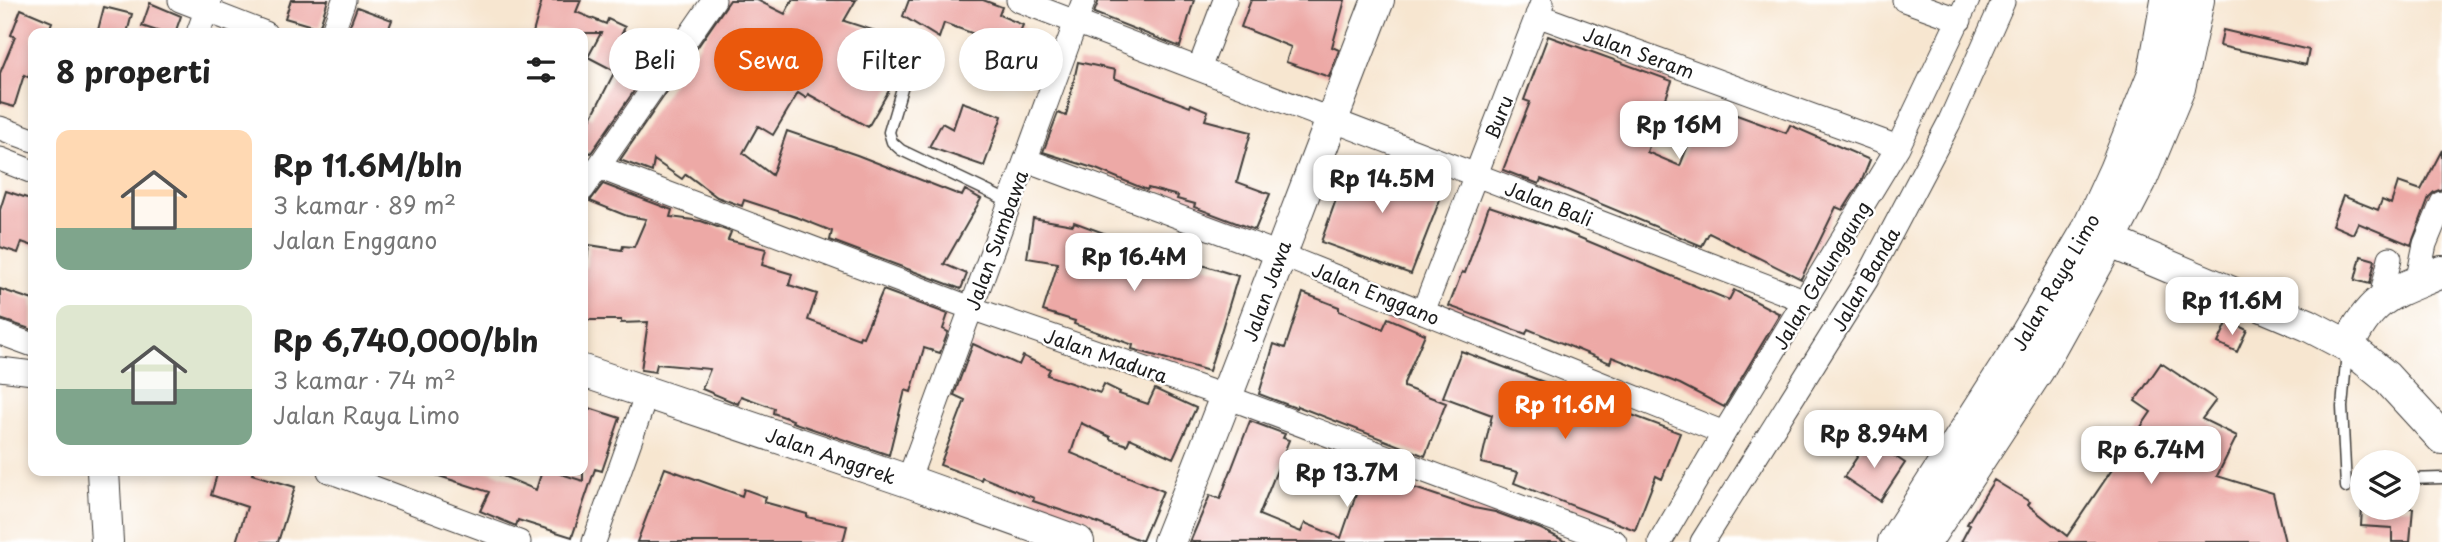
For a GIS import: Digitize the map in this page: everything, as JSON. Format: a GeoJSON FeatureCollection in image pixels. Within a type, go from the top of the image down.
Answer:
{"type":"FeatureCollection","features":[{"type":"Feature","properties":{"kind":"street"},"geometry":{"type":"LineString","coordinates":[[180,0],[208,5],[255,28]]}},
{"type":"Feature","properties":{"kind":"street"},"geometry":{"type":"LineString","coordinates":[[334,28],[344,0]]}},
{"type":"Feature","properties":{"kind":"street"},"geometry":{"type":"LineString","coordinates":[[588,182],[715,0]]}},
{"type":"Feature","properties":{"kind":"street","name":"Jalan Bali"},"geometry":{"type":"LineString","coordinates":[[1018,0],[1806,301]]}},
{"type":"Feature","properties":{"kind":"street","name":"Jalan Sumbawa"},"geometry":{"type":"LineString","coordinates":[[908,481],[1084,0]]}},
{"type":"Feature","properties":{"kind":"street"},"geometry":{"type":"LineString","coordinates":[[1199,69],[1225,0]]}},
{"type":"Feature","properties":{"kind":"street","name":"Jalan Jawa"},"geometry":{"type":"LineString","coordinates":[[1169,542],[1378,0]]}},
{"type":"Feature","properties":{"kind":"street"},"geometry":{"type":"LineString","coordinates":[[1904,0],[1964,10]]}},
{"type":"Feature","properties":{"kind":"street","name":"Jalan Raya Limo"},"geometry":{"type":"LineString","coordinates":[[1925,542],[2042,373],[2098,237],[2115,170],[2154,73],[2167,0]]}},
{"type":"Feature","properties":{"kind":"street","name":"Jalan Raya Limo"},"geometry":{"type":"LineString","coordinates":[[1894,542],[2017,350],[2140,182],[2179,88],[2198,0]]}},
{"type":"Feature","properties":{"kind":"street","name":"Jalan Banda"},"geometry":{"type":"LineString","coordinates":[[1702,542],[1867,279],[1949,123],[2003,2]]}},
{"type":"Feature","properties":{"kind":"street"},"geometry":{"type":"LineString","coordinates":[[200,28],[208,5]]}},
{"type":"Feature","properties":{"kind":"street","name":"Jalan Seram"},"geometry":{"type":"LineString","coordinates":[[1540,7],[1898,147]]}},
{"type":"Feature","properties":{"kind":"street","name":"Buru"},"geometry":{"type":"LineString","coordinates":[[1423,312],[1540,7]]}},
{"type":"Feature","properties":{"kind":"street","name":"Jalan Galunggung"},"geometry":{"type":"LineString","coordinates":[[1660,542],[1898,147],[1964,10]]}},
{"type":"Feature","properties":{"kind":"street"},"geometry":{"type":"LineString","coordinates":[[0,128],[28,138]]}},
{"type":"Feature","properties":{"kind":"street"},"geometry":{"type":"LineString","coordinates":[[0,159],[28,170]]}},
{"type":"Feature","properties":{"kind":"street","name":"Jalan Enggano"},"geometry":{"type":"LineString","coordinates":[[1026,160],[1279,254],[1724,433]]}},
{"type":"Feature","properties":{"kind":"street","name":"Jalan Madura"},"geometry":{"type":"LineString","coordinates":[[598,167],[971,308],[1227,397],[1615,542]]}},
{"type":"Feature","properties":{"kind":"street"},"geometry":{"type":"LineString","coordinates":[[2348,346],[2360,321],[2381,298],[2430,277],[2426,244],[2442,203]]}},
{"type":"Feature","properties":{"kind":"street"},"geometry":{"type":"LineString","coordinates":[[2098,237],[2308,325],[2348,346],[2386,377],[2442,438]]}},
{"type":"Feature","properties":{"kind":"street"},"geometry":{"type":"LineString","coordinates":[[2381,298],[2390,258]]}},
{"type":"Feature","properties":{"kind":"street"},"geometry":{"type":"LineString","coordinates":[[0,333],[28,343]]}},
{"type":"Feature","properties":{"kind":"street"},"geometry":{"type":"LineString","coordinates":[[0,369],[28,372]]}},
{"type":"Feature","properties":{"kind":"street","name":"Jalan Anggrek"},"geometry":{"type":"LineString","coordinates":[[588,373],[1079,542]]}},
{"type":"Feature","properties":{"kind":"street"},"geometry":{"type":"LineString","coordinates":[[594,542],[647,393]]}},
{"type":"Feature","properties":{"kind":"street"},"geometry":{"type":"LineString","coordinates":[[103,476],[107,542]]}},
{"type":"Feature","properties":{"kind":"street"},"geometry":{"type":"LineString","coordinates":[[342,476],[519,542]]}},
{"type":"Feature","properties":{"kind":"lane"},"geometry":{"type":"LineString","coordinates":[[901,91],[888,132],[892,142],[901,150],[1010,202]]}},
{"type":"Feature","properties":{"kind":"lane"},"geometry":{"type":"LineString","coordinates":[[2346,487],[2342,407],[2348,346]]}},
{"type":"Feature","properties":{"kind":"lane"},"geometry":{"type":"LineString","coordinates":[[2420,479],[2442,478]]}},
{"type":"Feature","properties":{"kind":"building"},"geometry":{"type":"Polygon","coordinates":[[[291,0],[328,0],[319,28],[285,18],[291,0]]]}},
{"type":"Feature","properties":{"kind":"building"},"geometry":{"type":"Polygon","coordinates":[[[542,0],[581,0],[576,12],[606,24],[608,19],[625,27],[609,28],[609,68],[588,57],[601,33],[588,33],[588,28],[534,28],[542,0]]]}},
{"type":"Feature","properties":{"kind":"building"},"geometry":{"type":"Polygon","coordinates":[[[730,0],[757,0],[785,14],[792,0],[856,0],[844,21],[866,28],[837,28],[837,91],[889,91],[868,127],[808,94],[806,98],[798,93],[773,135],[758,126],[743,153],[772,175],[787,131],[962,196],[965,190],[981,199],[944,264],[967,274],[961,289],[830,240],[832,231],[799,218],[744,200],[742,206],[717,197],[686,174],[682,179],[654,160],[652,172],[620,160],[667,91],[700,91],[700,44],[730,0]]]}},
{"type":"Feature","properties":{"kind":"building"},"geometry":{"type":"Polygon","coordinates":[[[909,0],[983,0],[1002,7],[999,15],[1023,25],[1022,28],[959,28],[944,23],[942,28],[923,28],[903,16],[909,0]]]}},
{"type":"Feature","properties":{"kind":"building"},"geometry":{"type":"Polygon","coordinates":[[[1099,0],[1194,0],[1180,47],[1094,13],[1099,0]]]}},
{"type":"Feature","properties":{"kind":"building"},"geometry":{"type":"Polygon","coordinates":[[[1251,0],[1345,0],[1332,47],[1339,50],[1329,77],[1286,62],[1291,47],[1241,27],[1251,0]]]}},
{"type":"Feature","properties":{"kind":"building"},"geometry":{"type":"Polygon","coordinates":[[[150,3],[181,16],[177,28],[142,26],[150,3]]]}},
{"type":"Feature","properties":{"kind":"building"},"geometry":{"type":"Polygon","coordinates":[[[104,7],[132,14],[128,28],[99,28],[104,7]]]}},
{"type":"Feature","properties":{"kind":"building"},"geometry":{"type":"Polygon","coordinates":[[[357,7],[392,20],[389,28],[349,28],[357,7]]]}},
{"type":"Feature","properties":{"kind":"building"},"geometry":{"type":"Polygon","coordinates":[[[21,9],[52,22],[50,28],[28,28],[28,77],[24,75],[14,107],[0,103],[0,73],[15,37],[11,35],[21,9]]]}},
{"type":"Feature","properties":{"kind":"building"},"geometry":{"type":"Polygon","coordinates":[[[2223,30],[2309,50],[2306,65],[2220,46],[2223,30]]]}},
{"type":"Feature","properties":{"kind":"building"},"geometry":{"type":"Polygon","coordinates":[[[1548,36],[1672,81],[1647,152],[1680,166],[1704,103],[1786,133],[1790,125],[1870,160],[1862,180],[1843,210],[1836,207],[1801,279],[1709,233],[1702,246],[1541,179],[1539,184],[1503,170],[1530,102],[1524,100],[1548,36]]]}},
{"type":"Feature","properties":{"kind":"building"},"geometry":{"type":"Polygon","coordinates":[[[1078,62],[1115,70],[1114,78],[1190,107],[1191,104],[1208,111],[1205,120],[1251,132],[1237,182],[1270,194],[1255,230],[1194,207],[1195,204],[1177,199],[1178,196],[1148,188],[1147,190],[1096,169],[1043,152],[1058,113],[1066,116],[1078,62]]]}},
{"type":"Feature","properties":{"kind":"building"},"geometry":{"type":"Polygon","coordinates":[[[609,83],[609,91],[634,91],[591,153],[588,152],[588,117],[591,118],[609,83]]]}},
{"type":"Feature","properties":{"kind":"building"},"geometry":{"type":"Polygon","coordinates":[[[962,102],[1002,116],[984,166],[929,147],[942,123],[953,129],[962,102]]]}},
{"type":"Feature","properties":{"kind":"building"},"geometry":{"type":"Polygon","coordinates":[[[2442,150],[2442,189],[2429,197],[2411,245],[2358,223],[2353,234],[2332,225],[2343,196],[2378,210],[2382,200],[2391,204],[2398,182],[2421,190],[2442,150]]]}},
{"type":"Feature","properties":{"kind":"building"},"geometry":{"type":"Polygon","coordinates":[[[1351,157],[1444,189],[1411,274],[1321,242],[1351,157]]]}},
{"type":"Feature","properties":{"kind":"building"},"geometry":{"type":"Polygon","coordinates":[[[603,184],[672,210],[670,217],[701,221],[731,232],[728,240],[766,249],[762,265],[792,274],[789,285],[817,294],[808,320],[859,339],[860,336],[863,337],[883,290],[948,314],[943,329],[948,332],[940,353],[924,348],[911,392],[905,390],[889,455],[792,422],[793,420],[773,413],[774,408],[741,396],[738,404],[702,389],[710,369],[657,364],[655,372],[641,370],[648,322],[588,320],[588,252],[589,245],[622,250],[623,246],[634,247],[646,219],[627,216],[590,201],[603,184]]]}},
{"type":"Feature","properties":{"kind":"building"},"geometry":{"type":"Polygon","coordinates":[[[6,191],[28,198],[28,244],[22,242],[18,253],[0,247],[0,210],[6,191]]]}},
{"type":"Feature","properties":{"kind":"building"},"geometry":{"type":"Polygon","coordinates":[[[1489,206],[1566,232],[1729,300],[1734,290],[1780,314],[1724,407],[1680,384],[1612,357],[1610,363],[1528,329],[1526,334],[1449,306],[1462,272],[1465,273],[1489,206]]]}},
{"type":"Feature","properties":{"kind":"building"},"geometry":{"type":"Polygon","coordinates":[[[1033,218],[1073,225],[1074,222],[1201,269],[1202,265],[1238,276],[1209,371],[1132,349],[1133,345],[1043,311],[1058,263],[1027,258],[1033,218]]]}},
{"type":"Feature","properties":{"kind":"building"},"geometry":{"type":"Polygon","coordinates":[[[2361,256],[2375,260],[2370,284],[2355,280],[2361,256]]]}},
{"type":"Feature","properties":{"kind":"building"},"geometry":{"type":"Polygon","coordinates":[[[0,289],[28,298],[28,328],[0,319],[0,289]]]}},
{"type":"Feature","properties":{"kind":"building"},"geometry":{"type":"Polygon","coordinates":[[[1303,293],[1383,329],[1388,318],[1425,334],[1404,387],[1446,403],[1425,456],[1259,394],[1274,344],[1285,348],[1303,293]]]}},
{"type":"Feature","properties":{"kind":"building"},"geometry":{"type":"Polygon","coordinates":[[[2228,321],[2247,330],[2237,352],[2218,343],[2228,321]]]}},
{"type":"Feature","properties":{"kind":"building"},"geometry":{"type":"Polygon","coordinates":[[[973,344],[1019,365],[1023,356],[1050,369],[1047,375],[1100,393],[1104,384],[1120,392],[1119,394],[1148,404],[1155,389],[1196,408],[1173,458],[1130,438],[1127,445],[1110,439],[1081,423],[1071,453],[1163,491],[1142,541],[1033,501],[1034,498],[982,477],[981,480],[940,465],[965,400],[954,395],[973,344]]]}},
{"type":"Feature","properties":{"kind":"building"},"geometry":{"type":"Polygon","coordinates":[[[1461,351],[1680,433],[1662,479],[1656,476],[1635,530],[1514,483],[1518,472],[1481,463],[1492,415],[1443,397],[1461,351]]]}},
{"type":"Feature","properties":{"kind":"building"},"geometry":{"type":"Polygon","coordinates":[[[2161,363],[2216,400],[2202,419],[2237,436],[2217,476],[2273,493],[2285,542],[1961,542],[1970,525],[1967,524],[1994,480],[2030,502],[2028,505],[2067,536],[2151,412],[2135,401],[2161,363]]]}},
{"type":"Feature","properties":{"kind":"building"},"geometry":{"type":"Polygon","coordinates":[[[588,408],[620,418],[602,471],[595,469],[572,537],[518,520],[516,526],[480,511],[489,492],[439,476],[503,476],[536,490],[540,476],[568,476],[583,481],[583,476],[588,476],[588,408]]]}},
{"type":"Feature","properties":{"kind":"building"},"geometry":{"type":"Polygon","coordinates":[[[1250,421],[1285,434],[1283,438],[1289,440],[1259,515],[1301,532],[1305,523],[1341,538],[1364,471],[1474,508],[1495,512],[1567,542],[1190,542],[1210,495],[1220,499],[1250,421]]]}},
{"type":"Feature","properties":{"kind":"building"},"geometry":{"type":"Polygon","coordinates":[[[1869,439],[1905,463],[1880,501],[1844,477],[1869,439]]]}},
{"type":"Feature","properties":{"kind":"building"},"geometry":{"type":"Polygon","coordinates":[[[665,468],[742,496],[744,489],[766,497],[764,502],[807,514],[807,517],[847,526],[843,542],[637,542],[665,468]]]}},
{"type":"Feature","properties":{"kind":"building"},"geometry":{"type":"Polygon","coordinates":[[[217,476],[259,476],[295,487],[278,542],[236,542],[247,507],[211,495],[217,476]]]}},
{"type":"Feature","properties":{"kind":"building"},"geometry":{"type":"Polygon","coordinates":[[[2361,520],[2412,520],[2410,542],[2392,542],[2392,528],[2361,526],[2361,520]]]}}]}
